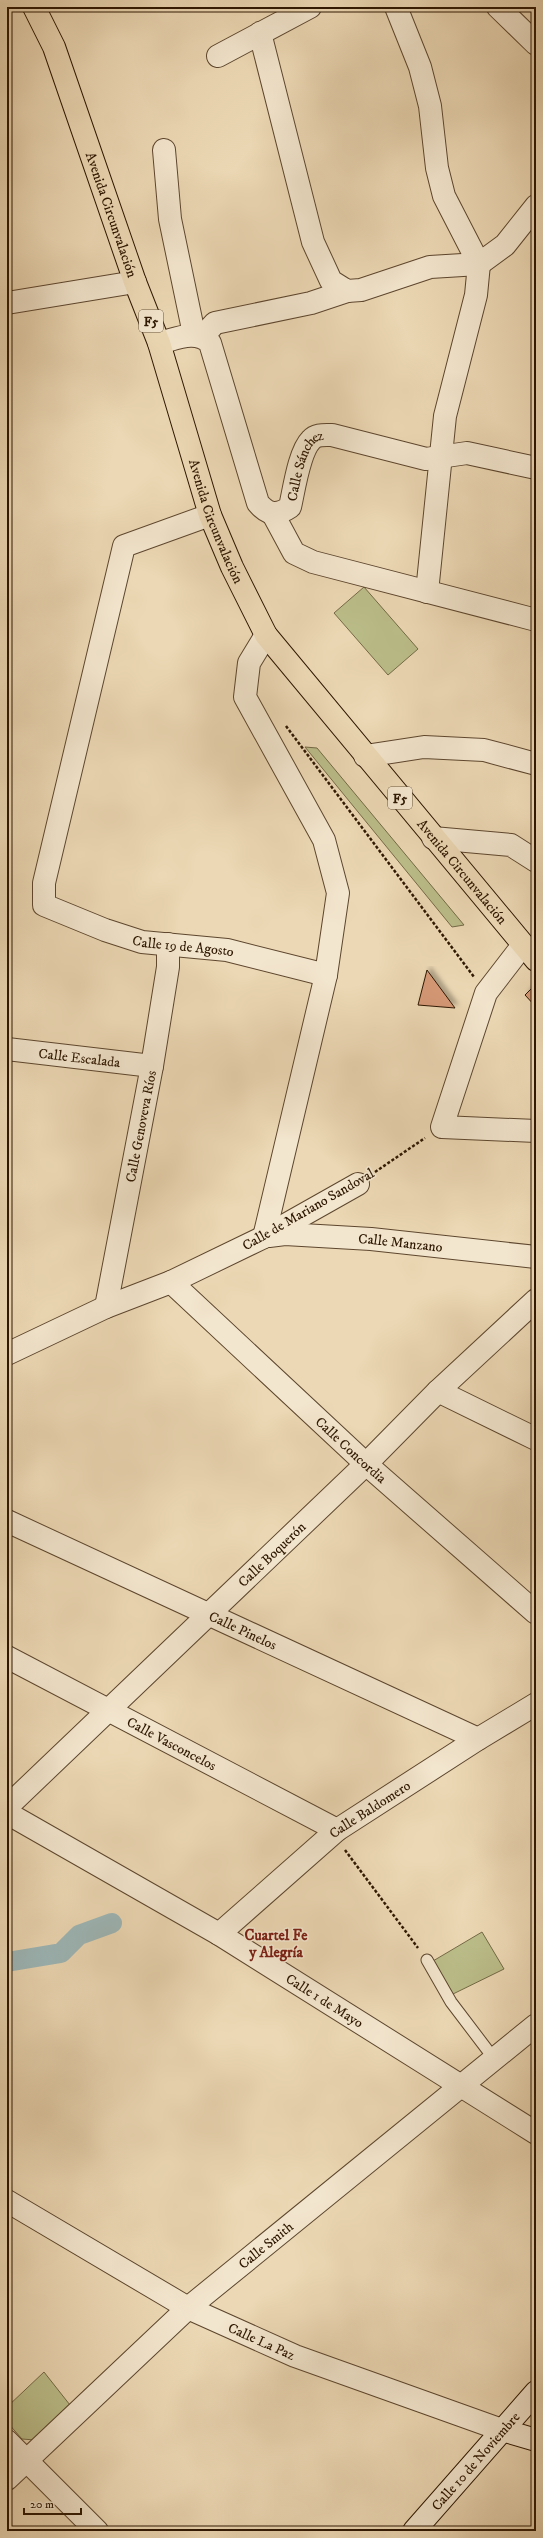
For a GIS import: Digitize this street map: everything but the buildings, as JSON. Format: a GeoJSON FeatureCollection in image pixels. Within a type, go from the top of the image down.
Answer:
{"type":"FeatureCollection","features":[{"type":"Feature","properties":{"kind":"highway","name":"Avenida Circunvalación"},"geometry":{"type":"LineString","coordinates":[[34,7],[54,47],[136,282],[159,343],[210,515],[232,567],[266,635],[433,838],[530,952]]}},
{"type":"Feature","properties":{"kind":"street"},"geometry":{"type":"LineString","coordinates":[[218,56],[310,7]]}},
{"type":"Feature","properties":{"kind":"street"},"geometry":{"type":"LineString","coordinates":[[396,7],[420,67],[430,106],[437,168],[444,196],[480,264],[476,295],[445,416],[427,592]]}},
{"type":"Feature","properties":{"kind":"street"},"geometry":{"type":"LineString","coordinates":[[498,7],[536,44]]}},
{"type":"Feature","properties":{"kind":"street"},"geometry":{"type":"LineString","coordinates":[[260,34],[313,242],[331,281],[347,291]]}},
{"type":"Feature","properties":{"kind":"street","name":"Calle Sánchez"},"geometry":{"type":"LineString","coordinates":[[164,150],[170,220],[199,335],[210,343],[258,502],[265,511],[273,514],[284,511],[290,507],[305,448],[311,439],[318,435],[332,435],[426,459],[467,452],[536,468]]}},
{"type":"Feature","properties":{"kind":"street"},"geometry":{"type":"LineString","coordinates":[[159,343],[199,335],[215,323],[311,303],[347,291],[361,290],[430,267],[480,264],[505,246],[536,206]]}},
{"type":"Feature","properties":{"kind":"street"},"geometry":{"type":"LineString","coordinates":[[7,303],[136,282]]}},
{"type":"Feature","properties":{"kind":"street"},"geometry":{"type":"LineString","coordinates":[[273,514],[294,553],[313,562],[536,620]]}},
{"type":"Feature","properties":{"kind":"street","name":"Calle 19 de Agosto"},"geometry":{"type":"LineString","coordinates":[[210,515],[124,546],[44,883],[44,905],[142,942],[227,950],[326,975]]}},
{"type":"Feature","properties":{"kind":"street"},"geometry":{"type":"LineString","coordinates":[[264,1237],[326,975],[338,893],[324,840],[244,697],[248,663],[266,635]]}},
{"type":"Feature","properties":{"kind":"street"},"geometry":{"type":"LineString","coordinates":[[365,756],[424,747],[484,750],[536,764]]}},
{"type":"Feature","properties":{"kind":"street"},"geometry":{"type":"LineString","coordinates":[[433,838],[511,845],[536,861]]}},
{"type":"Feature","properties":{"kind":"street","name":"Calle Genoveva Ríos"},"geometry":{"type":"LineString","coordinates":[[106,1307],[152,1066],[168,967],[168,944]]}},
{"type":"Feature","properties":{"kind":"street"},"geometry":{"type":"LineString","coordinates":[[530,952],[486,993],[442,1127],[536,1131]]}},
{"type":"Feature","properties":{"kind":"street","name":"Calle Escalada"},"geometry":{"type":"LineString","coordinates":[[8,1055],[152,1066]]}},
{"type":"Feature","properties":{"kind":"street","name":"Calle de Mariano Sandoval"},"geometry":{"type":"LineString","coordinates":[[7,1354],[106,1307],[171,1282],[264,1237],[358,1184]]}},
{"type":"Feature","properties":{"kind":"street","name":"Calle Manzano"},"geometry":{"type":"LineString","coordinates":[[264,1237],[285,1234],[370,1239],[536,1257]]}},
{"type":"Feature","properties":{"kind":"street","name":"Calle Concordia"},"geometry":{"type":"LineString","coordinates":[[171,1282],[366,1464],[536,1613]]}},
{"type":"Feature","properties":{"kind":"street","name":"Calle Boquerón"},"geometry":{"type":"LineString","coordinates":[[7,1807],[366,1464],[438,1391],[531,1309]]}},
{"type":"Feature","properties":{"kind":"street"},"geometry":{"type":"LineString","coordinates":[[438,1391],[536,1439]]}},
{"type":"Feature","properties":{"kind":"street","name":"Calle Pinelos"},"geometry":{"type":"LineString","coordinates":[[7,1521],[209,1613],[478,1739]]}},
{"type":"Feature","properties":{"kind":"street","name":"Calle Vasconcelos"},"geometry":{"type":"LineString","coordinates":[[7,1658],[109,1710],[335,1832]]}},
{"type":"Feature","properties":{"kind":"street","name":"Calle Baldomero"},"geometry":{"type":"LineString","coordinates":[[219,1934],[335,1832],[478,1739],[536,1704]]}},
{"type":"Feature","properties":{"kind":"street","name":"Calle 1 de Mayo"},"geometry":{"type":"LineString","coordinates":[[7,1813],[219,1934],[536,2133]]}},
{"type":"Feature","properties":{"kind":"street","name":"Calle Smith"},"geometry":{"type":"LineString","coordinates":[[7,2479],[188,2308],[495,2060],[536,2025]]}},
{"type":"Feature","properties":{"kind":"street","name":"Calle La Paz"},"geometry":{"type":"LineString","coordinates":[[7,2201],[188,2308],[295,2356],[502,2430],[536,2440]]}},
{"type":"Feature","properties":{"kind":"street","name":"Calle 10 de Noviembre"},"geometry":{"type":"LineString","coordinates":[[414,2531],[536,2392]]}},
{"type":"Feature","properties":{"kind":"street"},"geometry":{"type":"LineString","coordinates":[[7,2441],[97,2531]]}},
{"type":"Feature","properties":{"kind":"lane"},"geometry":{"type":"LineString","coordinates":[[427,1960],[451,2002],[495,2060]]}},
{"type":"Feature","properties":{"kind":"path"},"geometry":{"type":"LineString","coordinates":[[286,725],[486,993]]}},
{"type":"Feature","properties":{"kind":"path","name":"Calle de Mariano Sandoval"},"geometry":{"type":"LineString","coordinates":[[358,1184],[442,1127]]}},
{"type":"Feature","properties":{"kind":"path"},"geometry":{"type":"LineString","coordinates":[[335,1832],[427,1960]]}},
{"type":"Feature","properties":{"kind":"green space"},"geometry":{"type":"Polygon","coordinates":[[[364,587],[418,649],[388,675],[334,613],[364,587]]]}},
{"type":"Feature","properties":{"kind":"green space"},"geometry":{"type":"Polygon","coordinates":[[[305,747],[317,748],[464,925],[452,927],[305,747]]]}},
{"type":"Feature","properties":{"kind":"green space"},"geometry":{"type":"Polygon","coordinates":[[[482,1932],[504,1969],[453,1994],[433,1961],[482,1932]]]}},
{"type":"Feature","properties":{"kind":"green space"},"geometry":{"type":"Polygon","coordinates":[[[44,2372],[70,2405],[35,2440],[22,2439],[7,2422],[7,2407],[44,2372]]]}},
{"type":"Feature","properties":{"kind":"waterway"},"geometry":{"type":"LineString","coordinates":[[7,1962],[61,1953],[79,1935],[112,1923]]}},
{"type":"Feature","properties":{"kind":"district","name":"Cuartel Fe y Alegría"},"geometry":{"type":"Point","coordinates":[276,1944]}}]}
